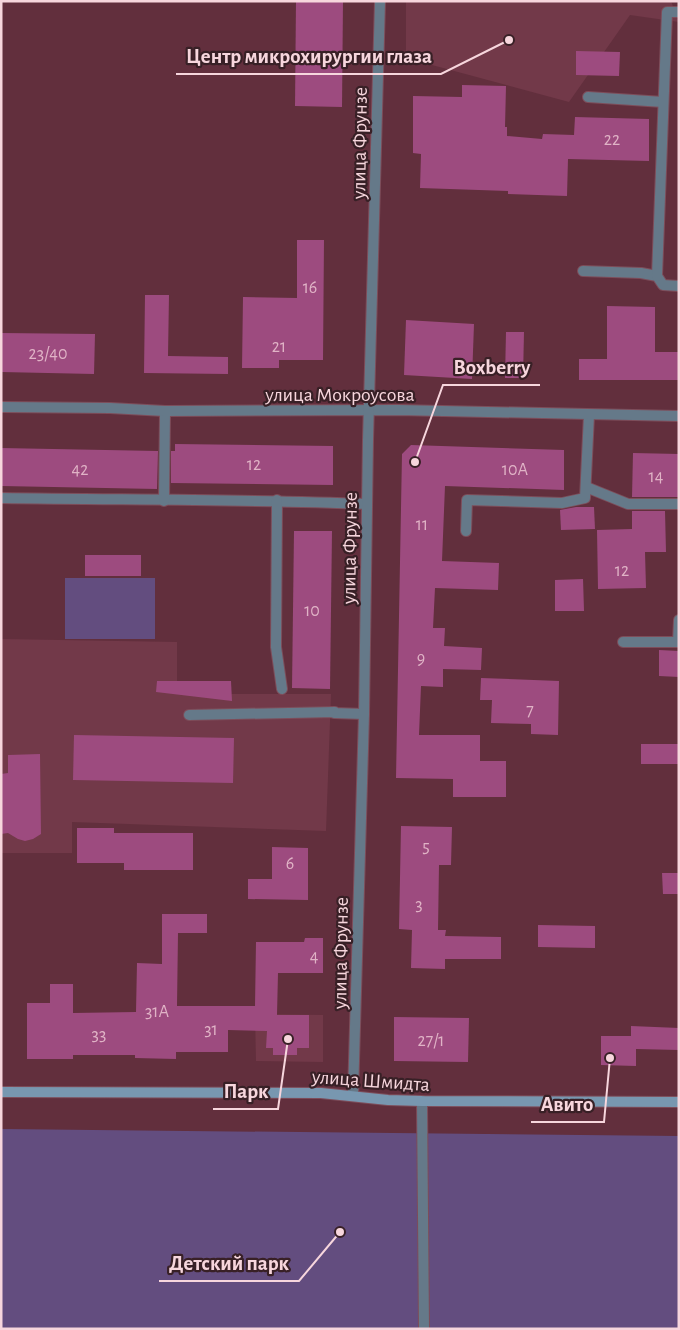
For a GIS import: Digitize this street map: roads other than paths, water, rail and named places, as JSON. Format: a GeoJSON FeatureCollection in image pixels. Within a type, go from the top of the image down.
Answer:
{"type":"FeatureCollection","features":[{"type":"Feature","properties":{"kind":"main road","name":"улица Шмидта"},"geometry":{"type":"LineString","coordinates":[[1,1092],[321,1093],[388,1100],[422,1101],[679,1102]]}},
{"type":"Feature","properties":{"kind":"street","name":"улица Фрунзе"},"geometry":{"type":"LineString","coordinates":[[353,1096],[364,714],[369,411],[380,1]]}},
{"type":"Feature","properties":{"kind":"street"},"geometry":{"type":"LineString","coordinates":[[679,12],[667,12],[657,276],[663,285],[679,286]]}},
{"type":"Feature","properties":{"kind":"street"},"geometry":{"type":"LineString","coordinates":[[588,97],[663,102]]}},
{"type":"Feature","properties":{"kind":"street"},"geometry":{"type":"LineString","coordinates":[[584,271],[641,273],[657,276]]}},
{"type":"Feature","properties":{"kind":"street","name":"улица Мокроусова"},"geometry":{"type":"LineString","coordinates":[[1,407],[110,408],[165,411],[369,411],[679,416]]}},
{"type":"Feature","properties":{"kind":"street"},"geometry":{"type":"LineString","coordinates":[[164,501],[165,411]]}},
{"type":"Feature","properties":{"kind":"street"},"geometry":{"type":"LineString","coordinates":[[466,531],[467,500],[562,503],[585,498],[589,414]]}},
{"type":"Feature","properties":{"kind":"street"},"geometry":{"type":"LineString","coordinates":[[586,487],[628,504],[679,504]]}},
{"type":"Feature","properties":{"kind":"street"},"geometry":{"type":"LineString","coordinates":[[1,498],[164,501],[277,500],[367,504]]}},
{"type":"Feature","properties":{"kind":"street"},"geometry":{"type":"LineString","coordinates":[[277,500],[276,647],[282,689]]}},
{"type":"Feature","properties":{"kind":"street"},"geometry":{"type":"LineString","coordinates":[[623,642],[678,642],[679,620]]}},
{"type":"Feature","properties":{"kind":"street"},"geometry":{"type":"LineString","coordinates":[[189,715],[334,712],[364,714]]}},
{"type":"Feature","properties":{"kind":"street"},"geometry":{"type":"LineString","coordinates":[[422,1101],[424,1329]]}},
{"type":"Feature","properties":{"kind":"place","name":"Центр микрохирургии глаза"},"geometry":{"type":"Point","coordinates":[509,40]}},
{"type":"Feature","properties":{"kind":"place","name":"Boxberry"},"geometry":{"type":"Point","coordinates":[415,462]}},
{"type":"Feature","properties":{"kind":"place","name":"Парк"},"geometry":{"type":"Point","coordinates":[288,1039]}},
{"type":"Feature","properties":{"kind":"place","name":"Авито"},"geometry":{"type":"Point","coordinates":[610,1058]}},
{"type":"Feature","properties":{"kind":"place","name":"Детский парк"},"geometry":{"type":"Point","coordinates":[340,1232]}}]}
